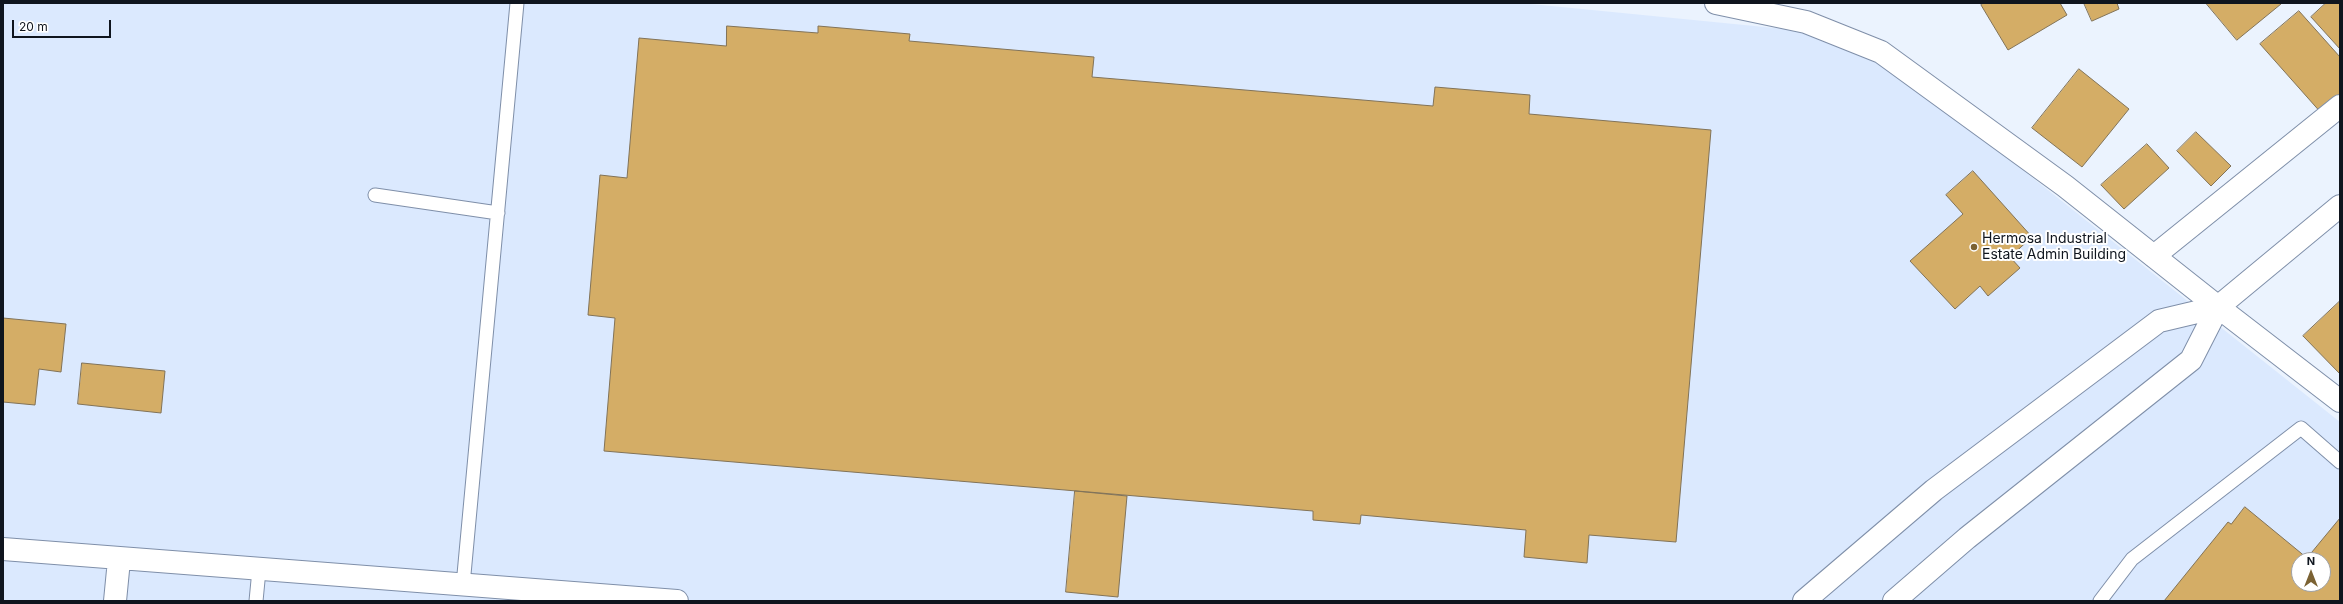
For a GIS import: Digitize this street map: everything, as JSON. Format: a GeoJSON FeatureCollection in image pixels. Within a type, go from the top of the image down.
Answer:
{"type":"FeatureCollection","features":[{"type":"Feature","properties":{"kind":"street"},"geometry":{"type":"LineString","coordinates":[[1716,3],[1806,22],[1881,52],[2065,186],[2340,401]]}},
{"type":"Feature","properties":{"kind":"street"},"geometry":{"type":"LineString","coordinates":[[2154,256],[2340,106]]}},
{"type":"Feature","properties":{"kind":"street"},"geometry":{"type":"LineString","coordinates":[[1894,601],[1967,538],[2191,360],[2218,307],[2340,206]]}},
{"type":"Feature","properties":{"kind":"street"},"geometry":{"type":"LineString","coordinates":[[1804,601],[1934,490],[2159,321],[2218,307]]}},
{"type":"Feature","properties":{"kind":"street"},"geometry":{"type":"LineString","coordinates":[[3,549],[119,560],[677,601]]}},
{"type":"Feature","properties":{"kind":"street"},"geometry":{"type":"LineString","coordinates":[[111,598],[119,560]]}},
{"type":"Feature","properties":{"kind":"lane"},"geometry":{"type":"LineString","coordinates":[[463,585],[517,3]]}},
{"type":"Feature","properties":{"kind":"lane"},"geometry":{"type":"LineString","coordinates":[[375,195],[498,213]]}},
{"type":"Feature","properties":{"kind":"lane"},"geometry":{"type":"LineString","coordinates":[[2100,601],[2132,559],[2300,428],[2340,462]]}},
{"type":"Feature","properties":{"kind":"lane"},"geometry":{"type":"LineString","coordinates":[[256,601],[259,570]]}},
{"type":"Feature","properties":{"kind":"shaded area"},"geometry":{"type":"Polygon","coordinates":[[[3,3],[1521,3],[1805,31],[1888,63],[2340,422],[2340,601],[3,601],[3,3]]]}},
{"type":"Feature","properties":{"kind":"building"},"geometry":{"type":"Polygon","coordinates":[[[1984,3],[2060,3],[2067,15],[2008,50],[1981,5],[1984,3]]]}},
{"type":"Feature","properties":{"kind":"building"},"geometry":{"type":"Polygon","coordinates":[[[2084,3],[2117,3],[2119,9],[2092,21],[2084,3]]]}},
{"type":"Feature","properties":{"kind":"building"},"geometry":{"type":"Polygon","coordinates":[[[2206,3],[2280,3],[2281,4],[2237,40],[2206,3]]]}},
{"type":"Feature","properties":{"kind":"building"},"geometry":{"type":"Polygon","coordinates":[[[2326,3],[2340,3],[2340,49],[2311,17],[2326,3]]]}},
{"type":"Feature","properties":{"kind":"building"},"geometry":{"type":"Polygon","coordinates":[[[2299,11],[2340,57],[2340,100],[2323,115],[2260,44],[2299,11]]]}},
{"type":"Feature","properties":{"kind":"building"},"geometry":{"type":"Polygon","coordinates":[[[727,26],[818,33],[818,26],[910,34],[909,41],[1094,57],[1092,77],[1433,106],[1435,87],[1530,95],[1529,114],[1711,130],[1676,542],[1589,535],[1587,563],[1524,557],[1526,530],[1361,515],[1360,524],[1313,520],[1313,511],[604,451],[615,318],[588,315],[600,175],[627,178],[639,38],[726,46],[727,26]]]}},
{"type":"Feature","properties":{"kind":"building"},"geometry":{"type":"Polygon","coordinates":[[[2079,69],[2129,109],[2082,167],[2032,128],[2079,69]]]}},
{"type":"Feature","properties":{"kind":"building"},"geometry":{"type":"Polygon","coordinates":[[[2196,132],[2231,166],[2211,186],[2177,151],[2196,132]]]}},
{"type":"Feature","properties":{"kind":"building"},"geometry":{"type":"Polygon","coordinates":[[[2147,144],[2169,168],[2124,209],[2101,185],[2147,144]]]}},
{"type":"Feature","properties":{"kind":"building","name":"Hermosa Industrial Estate Admin Building"},"geometry":{"type":"Polygon","coordinates":[[[1973,171],[2032,237],[2010,257],[2020,268],[1988,296],[1980,286],[1955,309],[1910,261],[1963,214],[1946,195],[1973,171]]]}},
{"type":"Feature","properties":{"kind":"building"},"geometry":{"type":"Polygon","coordinates":[[[2340,301],[2340,374],[2303,336],[2340,301]]]}},
{"type":"Feature","properties":{"kind":"building"},"geometry":{"type":"Polygon","coordinates":[[[3,318],[66,324],[61,372],[39,369],[35,405],[3,402],[3,318]]]}},
{"type":"Feature","properties":{"kind":"building"},"geometry":{"type":"Polygon","coordinates":[[[82,363],[165,371],[161,413],[78,404],[82,363]]]}},
{"type":"Feature","properties":{"kind":"building"},"geometry":{"type":"Polygon","coordinates":[[[1075,491],[1127,496],[1118,597],[1066,592],[1075,491]]]}},
{"type":"Feature","properties":{"kind":"building"},"geometry":{"type":"Polygon","coordinates":[[[2245,507],[2300,552],[2291,552],[2291,592],[2331,592],[2331,552],[2312,552],[2340,518],[2340,601],[2164,601],[2228,522],[2231,524],[2245,507]]]}},
{"type":"Feature","properties":{"kind":"place","name":"Hermosa Industrial Estate Admin Building"},"geometry":{"type":"Point","coordinates":[1974,247]}}]}
